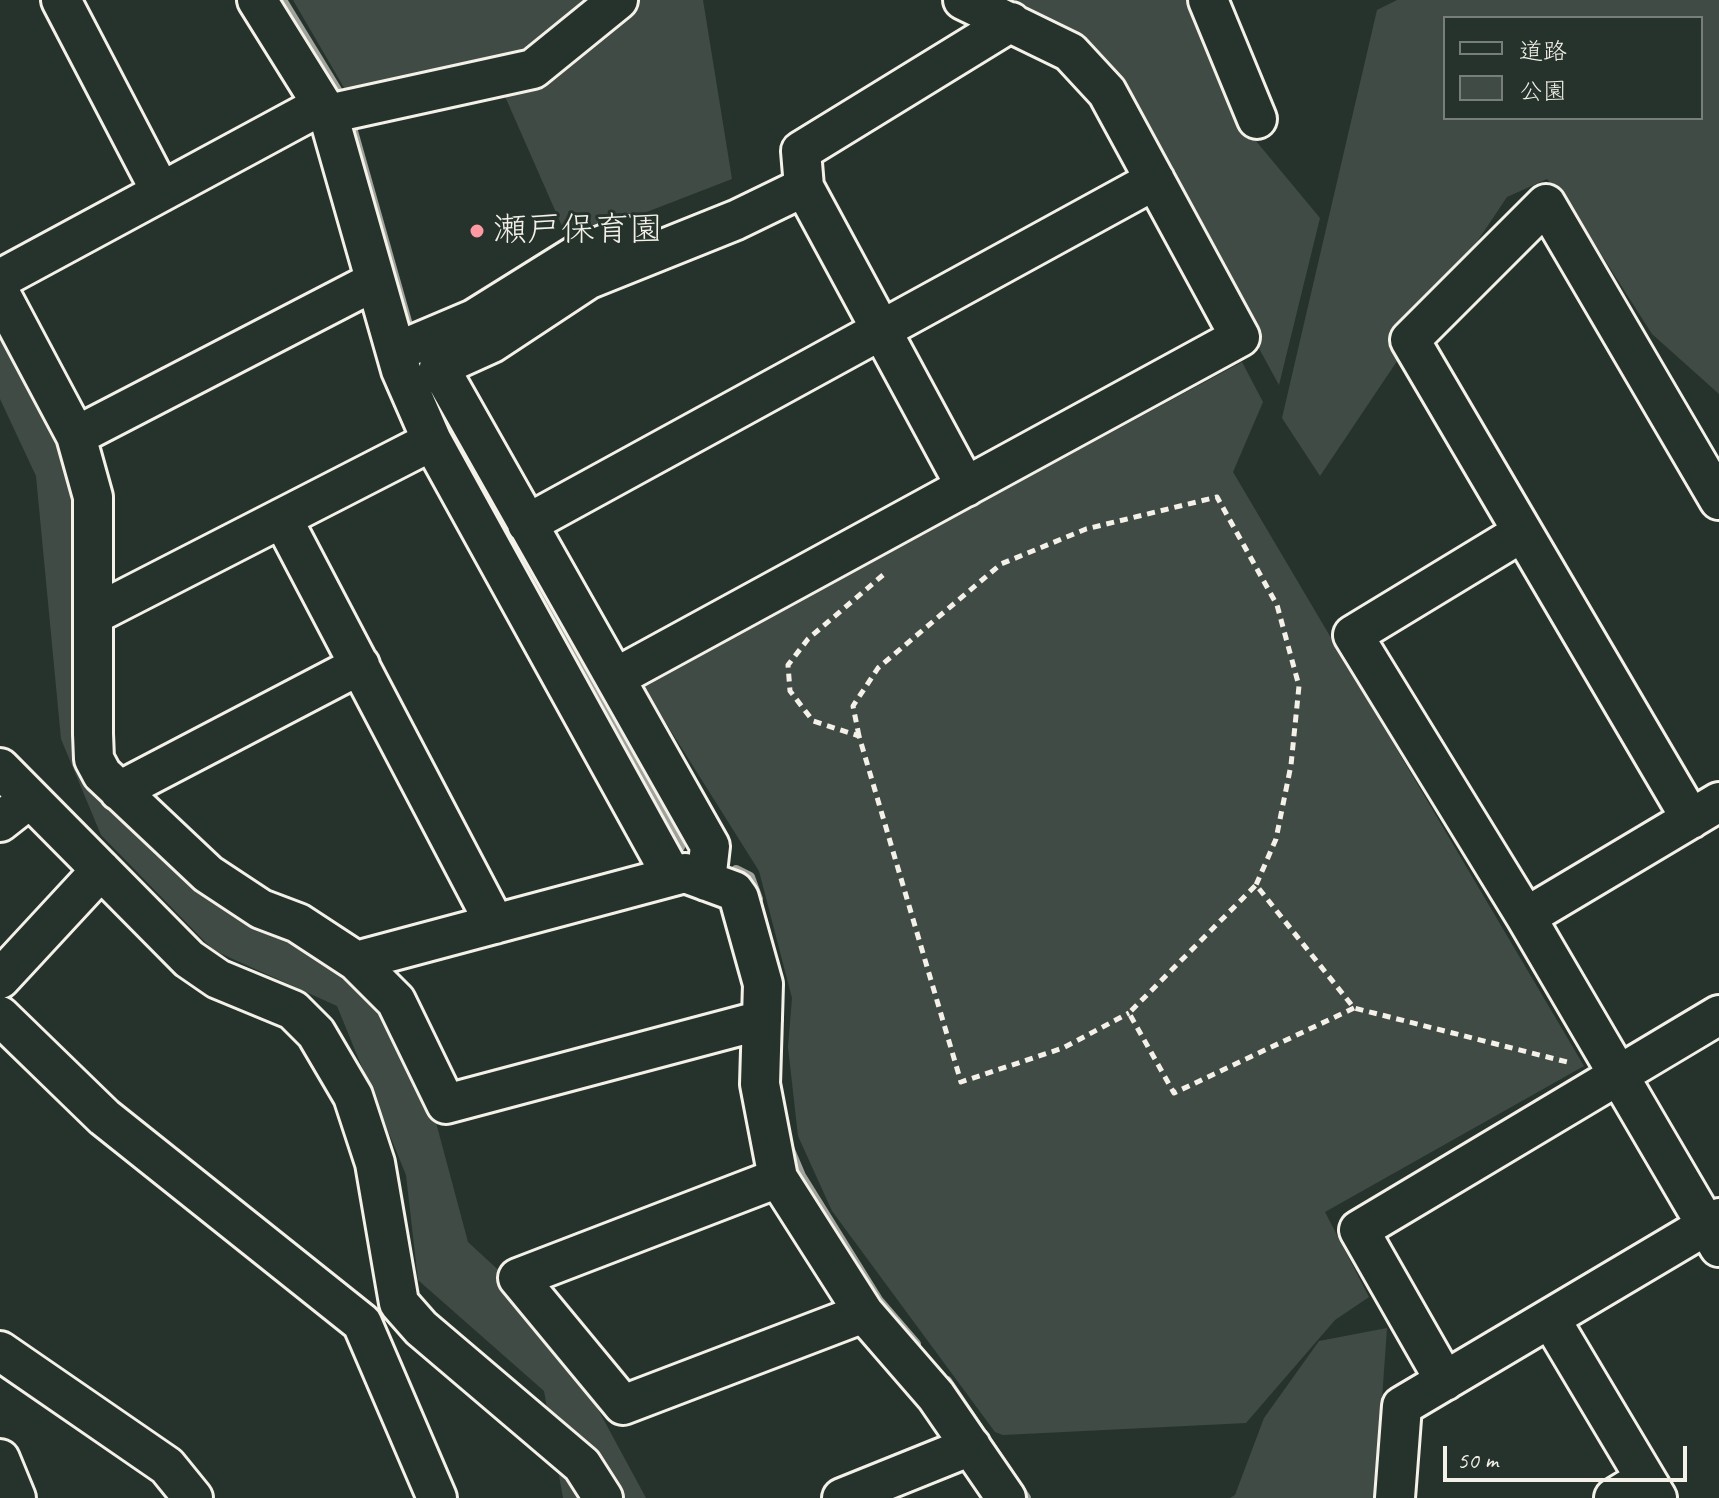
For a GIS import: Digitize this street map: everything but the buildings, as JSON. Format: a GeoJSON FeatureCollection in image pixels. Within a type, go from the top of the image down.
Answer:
{"type":"FeatureCollection","features":[{"type":"Feature","properties":{"kind":"street"},"geometry":{"type":"LineString","coordinates":[[61,0],[161,192]]}},
{"type":"Feature","properties":{"kind":"street"},"geometry":{"type":"LineString","coordinates":[[257,0],[325,110],[396,352],[432,441],[689,878]]}},
{"type":"Feature","properties":{"kind":"street"},"geometry":{"type":"LineString","coordinates":[[0,279],[161,192],[325,110],[533,69],[618,0]]}},
{"type":"Feature","properties":{"kind":"street"},"geometry":{"type":"LineString","coordinates":[[615,678],[1240,337],[1107,92],[1070,52],[963,0]]}},
{"type":"Feature","properties":{"kind":"street"},"geometry":{"type":"LineString","coordinates":[[1210,1],[1257,119]]}},
{"type":"Feature","properties":{"kind":"street"},"geometry":{"type":"LineString","coordinates":[[966,487],[804,187],[801,151],[1011,22]]}},
{"type":"Feature","properties":{"kind":"street"},"geometry":{"type":"LineString","coordinates":[[527,524],[1155,180]]}},
{"type":"Feature","properties":{"kind":"street"},"geometry":{"type":"LineString","coordinates":[[689,878],[710,846],[439,367],[492,343],[589,279],[736,220],[804,187]]}},
{"type":"Feature","properties":{"kind":"street"},"geometry":{"type":"LineString","coordinates":[[396,352],[474,319],[575,256],[714,200]]}},
{"type":"Feature","properties":{"kind":"street"},"geometry":{"type":"LineString","coordinates":[[1526,917],[1705,810],[1521,533],[1410,340],[1546,204],[1719,500]]}},
{"type":"Feature","properties":{"kind":"street"},"geometry":{"type":"LineString","coordinates":[[76,436],[375,281]]}},
{"type":"Feature","properties":{"kind":"street"},"geometry":{"type":"LineString","coordinates":[[0,293],[76,436],[93,497],[94,759],[102,774],[208,874],[261,909],[298,923],[356,961],[396,1001],[446,1104],[762,1020]]}},
{"type":"Feature","properties":{"kind":"street"},"geometry":{"type":"LineString","coordinates":[[93,615],[432,441]]}},
{"type":"Feature","properties":{"kind":"street"},"geometry":{"type":"LineString","coordinates":[[282,518],[495,924]]}},
{"type":"Feature","properties":{"kind":"street"},"geometry":{"type":"LineString","coordinates":[[1395,1498],[1402,1406],[1715,1230],[1353,635],[1521,533]]}},
{"type":"Feature","properties":{"kind":"street"},"geometry":{"type":"LineString","coordinates":[[119,791],[360,665]]}},
{"type":"Feature","properties":{"kind":"street"},"geometry":{"type":"LineString","coordinates":[[0,768],[14,811],[101,870],[189,959],[218,979],[293,1010],[331,1053],[353,1096],[375,1163],[399,1303],[421,1328],[582,1465],[603,1498]]}},
{"type":"Feature","properties":{"kind":"street"},"geometry":{"type":"LineString","coordinates":[[0,979],[101,870]]}},
{"type":"Feature","properties":{"kind":"street"},"geometry":{"type":"LineString","coordinates":[[356,961],[689,878],[734,891],[739,898],[763,984],[760,1084],[778,1178],[864,1313],[936,1396],[1006,1498]]}},
{"type":"Feature","properties":{"kind":"street"},"geometry":{"type":"LineString","coordinates":[[1445,1381],[1359,1230],[1719,1015]]}},
{"type":"Feature","properties":{"kind":"street"},"geometry":{"type":"LineString","coordinates":[[0,1016],[104,1117],[362,1323],[437,1498]]}},
{"type":"Feature","properties":{"kind":"street"},"geometry":{"type":"LineString","coordinates":[[778,1178],[518,1278],[623,1405],[864,1313]]}},
{"type":"Feature","properties":{"kind":"street"},"geometry":{"type":"LineString","coordinates":[[362,1323],[399,1303]]}},
{"type":"Feature","properties":{"kind":"street"},"geometry":{"type":"LineString","coordinates":[[1551,1320],[1639,1492]]}},
{"type":"Feature","properties":{"kind":"street"},"geometry":{"type":"LineString","coordinates":[[0,1351],[167,1466],[193,1498]]}},
{"type":"Feature","properties":{"kind":"street"},"geometry":{"type":"LineString","coordinates":[[842,1498],[971,1446]]}},
{"type":"Feature","properties":{"kind":"street"},"geometry":{"type":"LineString","coordinates":[[0,1459],[16,1498]]}},
{"type":"Feature","properties":{"kind":"path"},"geometry":{"type":"LineString","coordinates":[[1217,497],[1277,605],[1299,686],[1291,765],[1276,839],[1256,885],[1129,1013],[1063,1048],[961,1082],[859,736],[853,706],[878,668],[1001,564],[1086,529],[1217,497]]}},
{"type":"Feature","properties":{"kind":"path"},"geometry":{"type":"LineString","coordinates":[[859,736],[813,721],[790,691],[788,665],[808,639],[892,568]]}},
{"type":"Feature","properties":{"kind":"path"},"geometry":{"type":"LineString","coordinates":[[1256,885],[1354,1008],[1618,1075]]}},
{"type":"Feature","properties":{"kind":"path"},"geometry":{"type":"LineString","coordinates":[[1129,1013],[1174,1093],[1354,1008]]}},
{"type":"Feature","properties":{"kind":"green space"},"geometry":{"type":"Polygon","coordinates":[[[293,0],[613,0],[531,64],[346,91],[293,0]]]}},
{"type":"Feature","properties":{"kind":"green space"},"geometry":{"type":"Polygon","coordinates":[[[626,0],[703,0],[732,179],[569,242],[500,85],[626,0]]]}},
{"type":"Feature","properties":{"kind":"green space"},"geometry":{"type":"Polygon","coordinates":[[[980,0],[1186,0],[1236,117],[1320,218],[1279,385],[1116,87],[980,0]]]}},
{"type":"Feature","properties":{"kind":"green space"},"geometry":{"type":"Polygon","coordinates":[[[1397,0],[1719,0],[1719,394],[1652,334],[1571,207],[1547,179],[1507,197],[1320,476],[1282,418],[1377,10],[1397,0]]]}},
{"type":"Feature","properties":{"kind":"green space"},"geometry":{"type":"Polygon","coordinates":[[[0,307],[44,348],[79,498],[99,710],[124,798],[248,924],[363,954],[423,1074],[468,1242],[547,1315],[646,1498],[563,1498],[544,1391],[418,1280],[406,1175],[337,1006],[213,950],[101,835],[61,739],[36,476],[0,399],[0,307]]]}},
{"type":"Feature","properties":{"kind":"green space"},"geometry":{"type":"Polygon","coordinates":[[[1242,362],[1263,402],[1233,472],[1584,1066],[1325,1212],[1369,1297],[1335,1320],[1246,1423],[1003,1435],[995,1432],[832,1211],[798,1136],[788,1047],[792,998],[759,871],[642,685],[1242,362]]]}},
{"type":"Feature","properties":{"kind":"green space"},"geometry":{"type":"Polygon","coordinates":[[[1387,1328],[1375,1498],[1230,1498],[1235,1495],[1264,1418],[1319,1341],[1387,1328]]]}},
{"type":"Feature","properties":{"kind":"waterway"},"geometry":{"type":"LineString","coordinates":[[282,0],[337,90]]}},
{"type":"Feature","properties":{"kind":"waterway"},"geometry":{"type":"LineString","coordinates":[[351,124],[408,325]]}},
{"type":"Feature","properties":{"kind":"waterway"},"geometry":{"type":"LineString","coordinates":[[433,392],[452,437],[680,847]]}},
{"type":"Feature","properties":{"kind":"waterway"},"geometry":{"type":"LineString","coordinates":[[736,870],[750,877],[758,899]]}},
{"type":"Feature","properties":{"kind":"waterway"},"geometry":{"type":"LineString","coordinates":[[790,1150],[801,1176],[878,1300],[916,1344]]}},
{"type":"Feature","properties":{"kind":"waterway"},"geometry":{"type":"LineString","coordinates":[[947,1381],[1026,1498]]}},
{"type":"Feature","properties":{"kind":"place","name":"瀬戸保育園"},"geometry":{"type":"Point","coordinates":[477,231]}}]}
